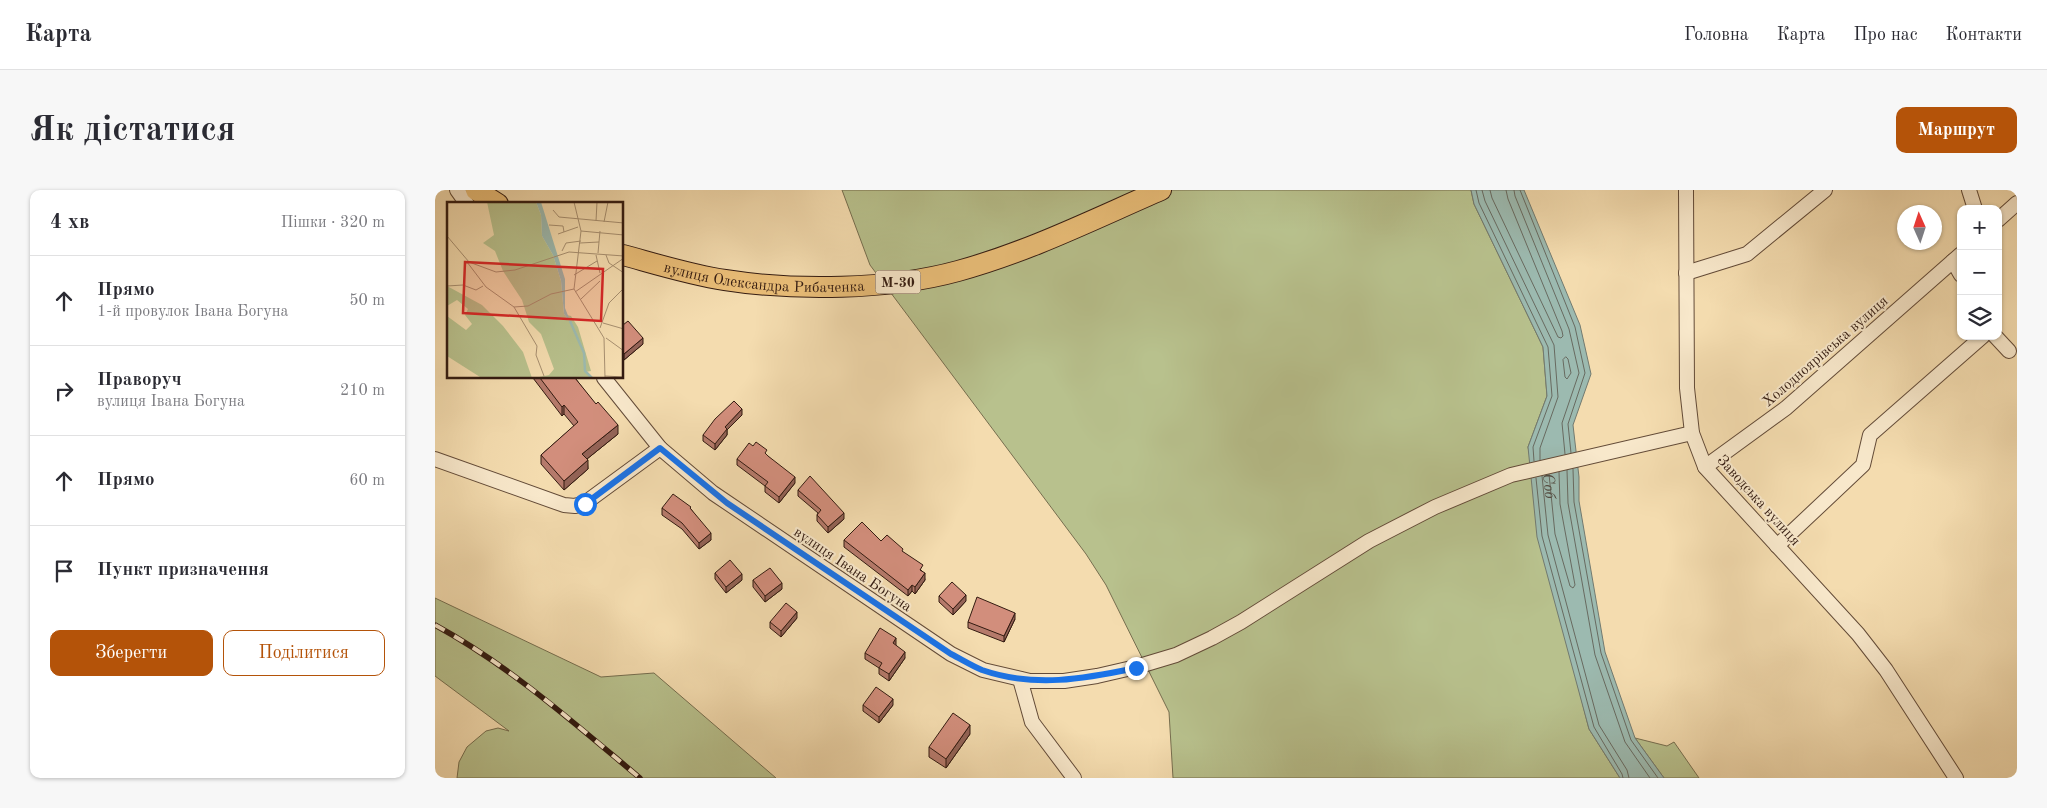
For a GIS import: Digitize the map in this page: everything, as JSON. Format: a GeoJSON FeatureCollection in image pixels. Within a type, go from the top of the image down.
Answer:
{"type":"FeatureCollection","features":[{"type":"Feature","properties":{"kind":"highway"},"geometry":{"type":"LineString","coordinates":[[476,190],[495,202]]}},
{"type":"Feature","properties":{"kind":"highway","name":"вулиця Олександра Рибаченка"},"geometry":{"type":"LineString","coordinates":[[624,255],[725,280],[786,286],[846,287],[899,282],[957,272],[1011,254],[1161,190]]}},
{"type":"Feature","properties":{"kind":"street"},"geometry":{"type":"LineString","coordinates":[[457,190],[466,202]]}},
{"type":"Feature","properties":{"kind":"street","name":"Заводська вулиця"},"geometry":{"type":"LineString","coordinates":[[1686,190],[1687,388],[1692,433],[1705,467],[1858,634],[1886,670],[1956,778]]}},
{"type":"Feature","properties":{"kind":"street"},"geometry":{"type":"LineString","coordinates":[[1686,273],[1747,254],[1825,190]]}},
{"type":"Feature","properties":{"kind":"street"},"geometry":{"type":"LineString","coordinates":[[1969,190],[1974,205]]}},
{"type":"Feature","properties":{"kind":"street"},"geometry":{"type":"LineString","coordinates":[[2002,217],[2017,204]]}},
{"type":"Feature","properties":{"kind":"street","name":"Холодноярівська вулиця"},"geometry":{"type":"LineString","coordinates":[[1705,467],[1786,408],[1957,258]]}},
{"type":"Feature","properties":{"kind":"street"},"geometry":{"type":"LineString","coordinates":[[1777,546],[1863,465],[1870,435],[1978,340]]}},
{"type":"Feature","properties":{"kind":"street"},"geometry":{"type":"LineString","coordinates":[[1999,340],[2009,351]]}},
{"type":"Feature","properties":{"kind":"street","name":"вулиця Івана Богуна"},"geometry":{"type":"LineString","coordinates":[[605,379],[660,448],[727,503],[951,654],[983,670],[1031,681],[1064,681],[1097,676],[1136,668],[1176,655],[1241,622],[1369,541],[1401,523],[1511,475],[1692,433]]}},
{"type":"Feature","properties":{"kind":"street"},"geometry":{"type":"LineString","coordinates":[[435,459],[564,505],[575,506],[585,504],[660,448]]}},
{"type":"Feature","properties":{"kind":"street"},"geometry":{"type":"LineString","coordinates":[[1019,679],[1032,722],[1074,778]]}},
{"type":"Feature","properties":{"kind":"green space"},"geometry":{"type":"Polygon","coordinates":[[[842,190],[1471,190],[1474,204],[1543,347],[1547,396],[1528,447],[1578,686],[1589,729],[1620,778],[1173,778],[1169,712],[1106,585],[1086,554],[870,265],[842,190]]]}},
{"type":"Feature","properties":{"kind":"green space"},"geometry":{"type":"Polygon","coordinates":[[[435,598],[601,677],[654,673],[776,778],[457,778],[459,762],[467,747],[486,731],[498,728],[509,731],[435,676],[435,598]]]}},
{"type":"Feature","properties":{"kind":"green space"},"geometry":{"type":"Polygon","coordinates":[[[1635,738],[1667,746],[1674,742],[1699,778],[1664,778],[1635,738]]]}},
{"type":"Feature","properties":{"kind":"water","name":"Соб"},"geometry":{"type":"Polygon","coordinates":[[[1471,190],[1524,190],[1580,325],[1591,374],[1573,425],[1579,477],[1579,501],[1605,652],[1635,738],[1664,778],[1620,778],[1589,729],[1537,537],[1528,447],[1547,396],[1543,347],[1474,204],[1471,190]]]}},
{"type":"Feature","properties":{"kind":"building"},"geometry":{"type":"Polygon","coordinates":[[[628,321],[643,338],[624,354],[624,324],[628,321]]]}},
{"type":"Feature","properties":{"kind":"building"},"geometry":{"type":"Polygon","coordinates":[[[541,379],[576,379],[596,404],[598,402],[618,425],[582,454],[588,460],[564,481],[541,455],[578,422],[564,405],[562,407],[541,379]]]}},
{"type":"Feature","properties":{"kind":"building"},"geometry":{"type":"Polygon","coordinates":[[[734,401],[742,409],[725,427],[727,429],[715,444],[703,435],[715,419],[734,401]]]}},
{"type":"Feature","properties":{"kind":"building"},"geometry":{"type":"Polygon","coordinates":[[[756,442],[767,450],[765,453],[768,456],[795,477],[779,497],[765,486],[768,482],[737,459],[749,443],[753,446],[756,442]]]}},
{"type":"Feature","properties":{"kind":"building"},"geometry":{"type":"Polygon","coordinates":[[[810,476],[844,513],[828,527],[817,515],[821,510],[798,490],[810,476]]]}},
{"type":"Feature","properties":{"kind":"building"},"geometry":{"type":"Polygon","coordinates":[[[673,494],[691,507],[711,533],[699,543],[682,523],[662,508],[673,494]]]}},
{"type":"Feature","properties":{"kind":"building"},"geometry":{"type":"Polygon","coordinates":[[[862,522],[881,541],[887,535],[903,549],[902,551],[923,565],[920,570],[925,573],[915,587],[912,585],[908,590],[844,540],[862,522]]]}},
{"type":"Feature","properties":{"kind":"building"},"geometry":{"type":"Polygon","coordinates":[[[730,560],[742,574],[726,587],[715,573],[730,560]]]}},
{"type":"Feature","properties":{"kind":"building"},"geometry":{"type":"Polygon","coordinates":[[[770,568],[782,583],[765,596],[753,580],[770,568]]]}},
{"type":"Feature","properties":{"kind":"building"},"geometry":{"type":"Polygon","coordinates":[[[952,582],[966,595],[953,609],[939,596],[952,582]]]}},
{"type":"Feature","properties":{"kind":"building"},"geometry":{"type":"Polygon","coordinates":[[[977,597],[1015,613],[1004,636],[968,622],[977,597]]]}},
{"type":"Feature","properties":{"kind":"building"},"geometry":{"type":"Polygon","coordinates":[[[786,603],[797,612],[781,631],[770,622],[786,603]]]}},
{"type":"Feature","properties":{"kind":"building"},"geometry":{"type":"Polygon","coordinates":[[[880,628],[896,638],[893,643],[905,652],[889,674],[879,668],[882,663],[865,653],[880,628]]]}},
{"type":"Feature","properties":{"kind":"building"},"geometry":{"type":"Polygon","coordinates":[[[876,687],[893,699],[879,717],[863,705],[876,687]]]}},
{"type":"Feature","properties":{"kind":"building"},"geometry":{"type":"Polygon","coordinates":[[[953,713],[970,725],[946,759],[929,747],[953,713]]]}},
{"type":"Feature","properties":{"kind":"railway"},"geometry":{"type":"LineString","coordinates":[[435,625],[489,658],[541,696],[640,778]]}},
{"type":"Feature","properties":{"kind":"route"},"geometry":{"type":"LineString","coordinates":[[585,504],[660,448],[727,503],[951,654],[983,670],[1031,681],[1064,681],[1136,668]]}}]}
